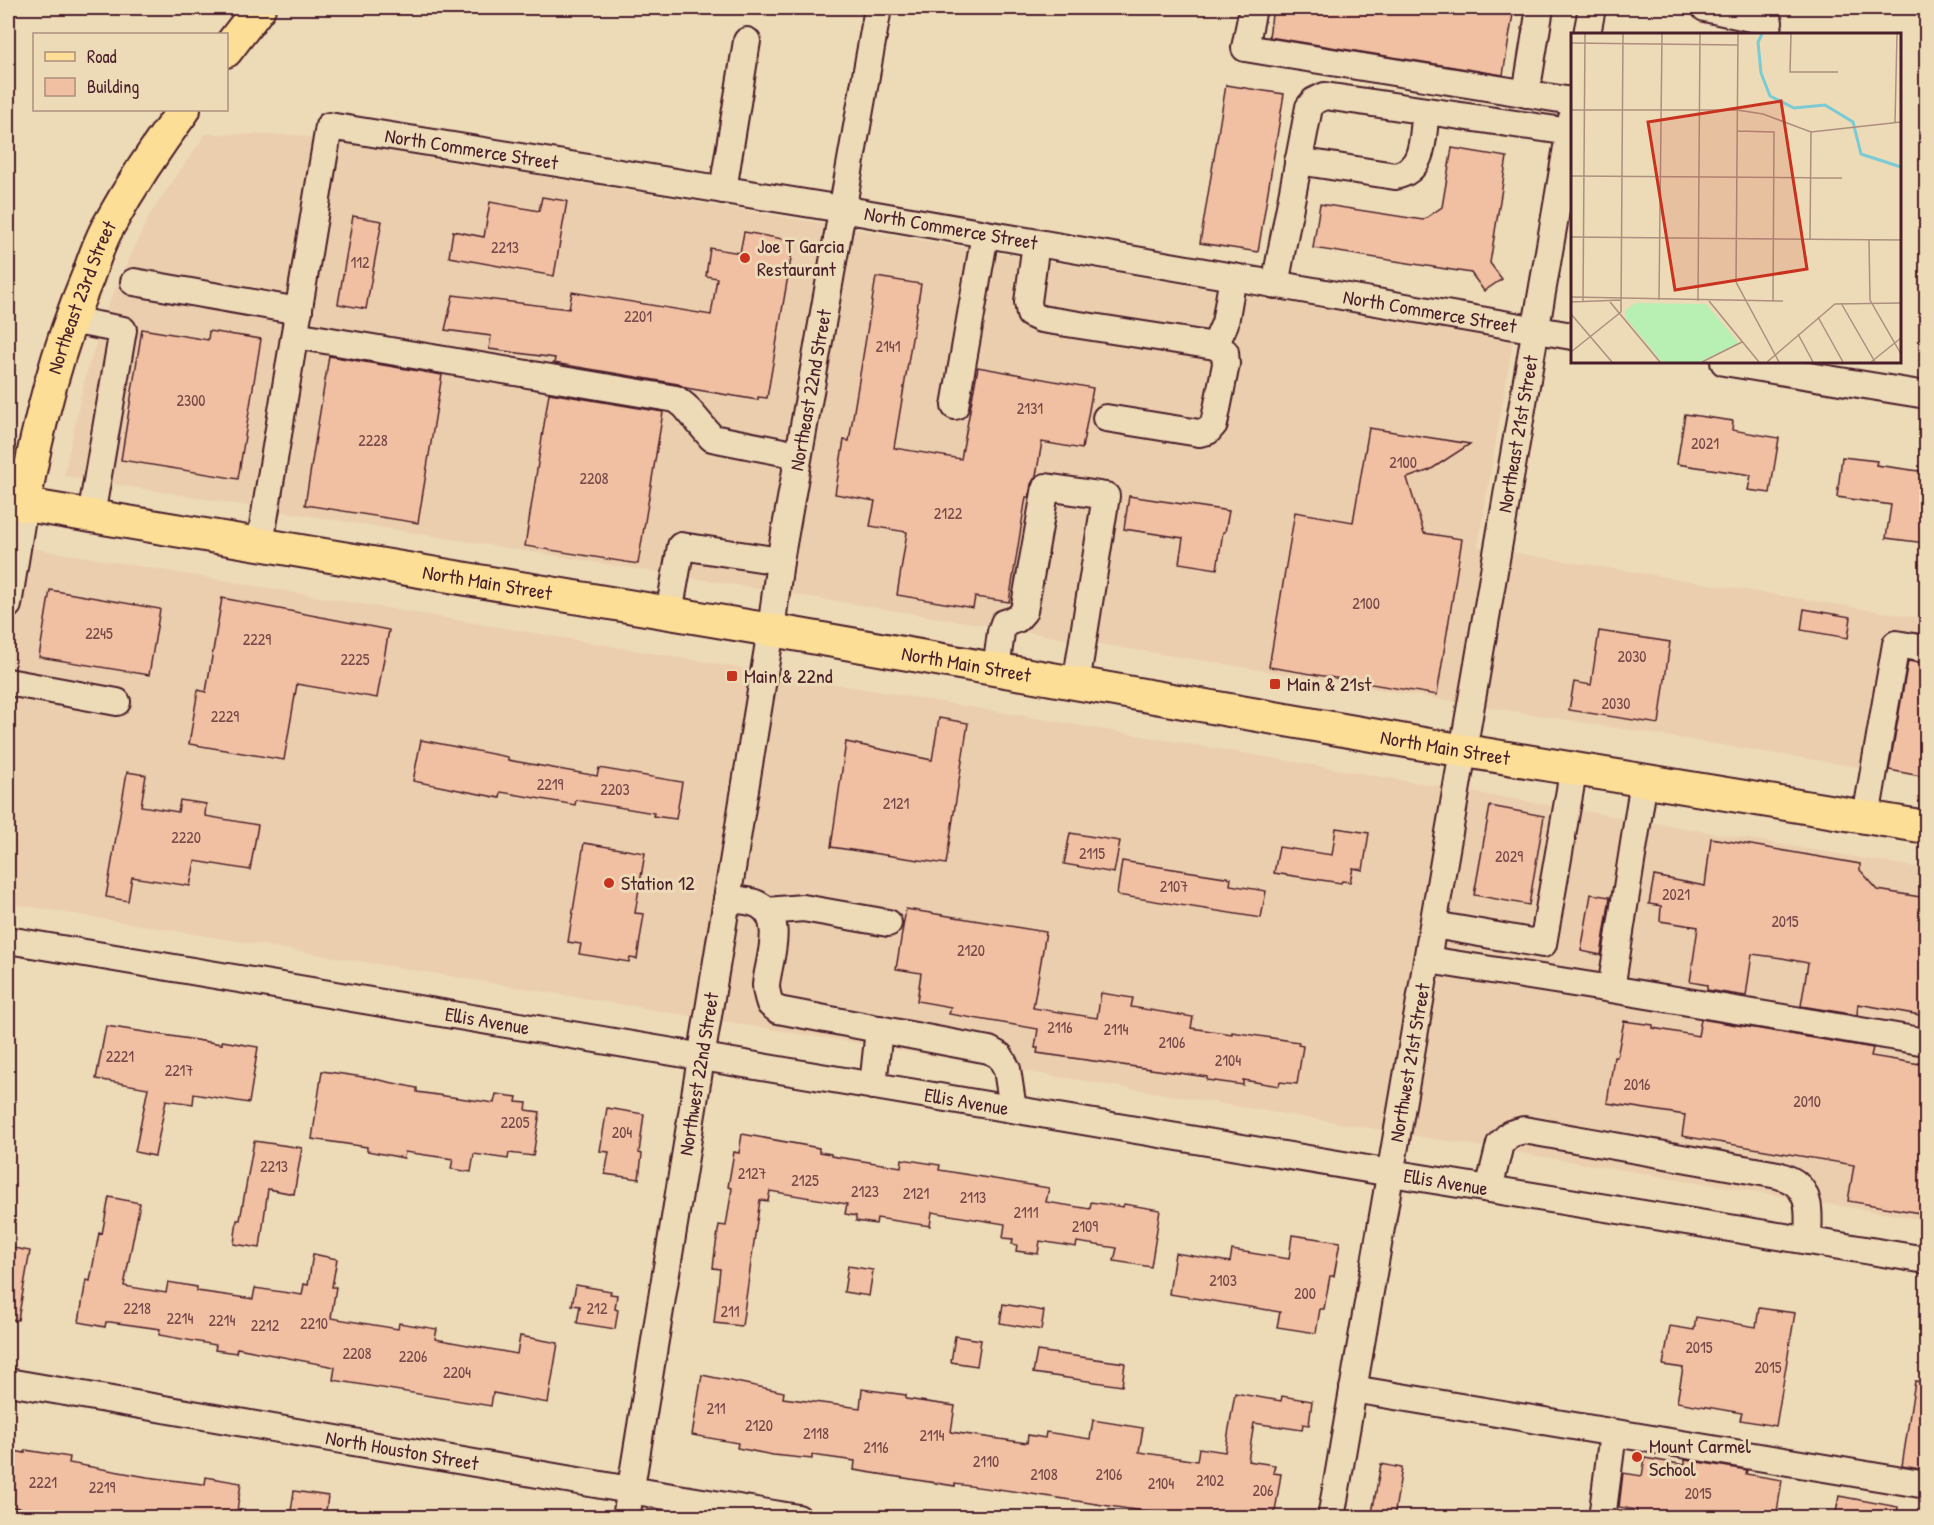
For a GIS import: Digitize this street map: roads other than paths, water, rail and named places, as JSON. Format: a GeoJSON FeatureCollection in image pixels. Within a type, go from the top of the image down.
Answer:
{"type":"FeatureCollection","features":[{"type":"Feature","properties":{"kind":"main road"},"geometry":{"type":"LineString","coordinates":[[228,48],[259,8]]}},
{"type":"Feature","properties":{"kind":"main road","name":"Northeast 23rd Street"},"geometry":{"type":"LineString","coordinates":[[16,504],[30,465],[59,350],[108,226],[183,111]]}},
{"type":"Feature","properties":{"kind":"main road","name":"North Main Street"},"geometry":{"type":"LineString","coordinates":[[16,504],[771,630],[1464,751],[1926,826]]}},
{"type":"Feature","properties":{"kind":"street","name":"Northeast 22nd Street"},"geometry":{"type":"LineString","coordinates":[[771,630],[798,455],[878,8]]}},
{"type":"Feature","properties":{"kind":"street"},"geometry":{"type":"LineString","coordinates":[[1253,8],[1245,48],[1571,101]]}},
{"type":"Feature","properties":{"kind":"street"},"geometry":{"type":"LineString","coordinates":[[1526,94],[1540,8]]}},
{"type":"Feature","properties":{"kind":"street"},"geometry":{"type":"LineString","coordinates":[[1587,33],[1592,8]]}},
{"type":"Feature","properties":{"kind":"street"},"geometry":{"type":"LineString","coordinates":[[1705,8],[1769,21]]}},
{"type":"Feature","properties":{"kind":"street"},"geometry":{"type":"LineString","coordinates":[[723,190],[747,41]]}},
{"type":"Feature","properties":{"kind":"street"},"geometry":{"type":"LineString","coordinates":[[1275,285],[1309,107],[1314,101],[1325,96],[1426,111],[1571,125]]}},
{"type":"Feature","properties":{"kind":"street"},"geometry":{"type":"LineString","coordinates":[[1298,161],[1395,176],[1406,174],[1415,166],[1420,154],[1426,111]]}},
{"type":"Feature","properties":{"kind":"street","name":"Northeast 21st Street"},"geometry":{"type":"LineString","coordinates":[[1464,751],[1571,125]]}},
{"type":"Feature","properties":{"kind":"street","name":"North Commerce Street"},"geometry":{"type":"LineString","coordinates":[[297,323],[329,126],[842,209],[1571,336]]}},
{"type":"Feature","properties":{"kind":"street"},"geometry":{"type":"LineString","coordinates":[[955,406],[985,234]]}},
{"type":"Feature","properties":{"kind":"street"},"geometry":{"type":"LineString","coordinates":[[1036,243],[1028,302],[1030,315],[1041,319],[1215,346],[1225,352],[1226,364],[1214,424],[1209,431],[1199,433],[1106,418]]}},
{"type":"Feature","properties":{"kind":"street"},"geometry":{"type":"LineString","coordinates":[[1215,346],[1225,323],[1233,277]]}},
{"type":"Feature","properties":{"kind":"street"},"geometry":{"type":"LineString","coordinates":[[134,282],[297,323],[676,399],[685,406],[712,438],[798,455]]}},
{"type":"Feature","properties":{"kind":"street"},"geometry":{"type":"LineString","coordinates":[[70,320],[123,330],[91,516]]}},
{"type":"Feature","properties":{"kind":"street"},"geometry":{"type":"LineString","coordinates":[[260,544],[297,323]]}},
{"type":"Feature","properties":{"kind":"street"},"geometry":{"type":"LineString","coordinates":[[1730,363],[1926,395]]}},
{"type":"Feature","properties":{"kind":"street"},"geometry":{"type":"LineString","coordinates":[[996,670],[1004,623],[1017,619],[1024,611],[1046,487],[1106,496],[1076,684]]}},
{"type":"Feature","properties":{"kind":"street"},"geometry":{"type":"LineString","coordinates":[[8,605],[16,504]]}},
{"type":"Feature","properties":{"kind":"street"},"geometry":{"type":"LineString","coordinates":[[669,613],[681,546],[780,561]]}},
{"type":"Feature","properties":{"kind":"street","name":"Northwest 22nd Street"},"geometry":{"type":"LineString","coordinates":[[626,1518],[771,630]]}},
{"type":"Feature","properties":{"kind":"street"},"geometry":{"type":"LineString","coordinates":[[1866,817],[1896,644],[1926,650]]}},
{"type":"Feature","properties":{"kind":"street"},"geometry":{"type":"LineString","coordinates":[[8,682],[117,702]]}},
{"type":"Feature","properties":{"kind":"street","name":"Northwest 21st Street"},"geometry":{"type":"LineString","coordinates":[[1331,1518],[1464,751]]}},
{"type":"Feature","properties":{"kind":"street"},"geometry":{"type":"LineString","coordinates":[[1434,925],[1543,944],[1574,768]]}},
{"type":"Feature","properties":{"kind":"street"},"geometry":{"type":"LineString","coordinates":[[1611,988],[1644,780]]}},
{"type":"Feature","properties":{"kind":"street"},"geometry":{"type":"LineString","coordinates":[[726,899],[759,904],[772,919],[773,934],[766,988],[770,1004],[778,1010],[972,1046],[995,1053],[1000,1056],[1007,1069],[1013,1109]]}},
{"type":"Feature","properties":{"kind":"street"},"geometry":{"type":"LineString","coordinates":[[767,911],[802,908],[888,923]]}},
{"type":"Feature","properties":{"kind":"street","name":"Ellis Avenue"},"geometry":{"type":"LineString","coordinates":[[8,940],[1391,1173],[1926,1260]]}},
{"type":"Feature","properties":{"kind":"street"},"geometry":{"type":"LineString","coordinates":[[1428,960],[1611,988],[1926,1042]]}},
{"type":"Feature","properties":{"kind":"street"},"geometry":{"type":"LineString","coordinates":[[873,1086],[879,1029]]}},
{"type":"Feature","properties":{"kind":"street"},"geometry":{"type":"LineString","coordinates":[[1489,1189],[1500,1144],[1510,1134],[1524,1130],[1778,1175],[1795,1183],[1804,1194],[1809,1206],[1808,1241]]}},
{"type":"Feature","properties":{"kind":"street","name":"North Houston Street"},"geometry":{"type":"LineString","coordinates":[[8,1382],[798,1518]]}},
{"type":"Feature","properties":{"kind":"street"},"geometry":{"type":"LineString","coordinates":[[1353,1389],[1926,1485]]}},
{"type":"Feature","properties":{"kind":"street"},"geometry":{"type":"LineString","coordinates":[[1602,1518],[1613,1433]]}},
{"type":"Feature","properties":{"kind":"place","name":"Joe T Garcia Restaurant"},"geometry":{"type":"Point","coordinates":[745,258]}},
{"type":"Feature","properties":{"kind":"place","name":"Main & 22nd"},"geometry":{"type":"Point","coordinates":[732,676]}},
{"type":"Feature","properties":{"kind":"place","name":"Main & 21st"},"geometry":{"type":"Point","coordinates":[1275,684]}},
{"type":"Feature","properties":{"kind":"place","name":"Station 12"},"geometry":{"type":"Point","coordinates":[609,883]}},
{"type":"Feature","properties":{"kind":"place","name":"Mount Carmel School"},"geometry":{"type":"Point","coordinates":[1637,1457]}}]}
